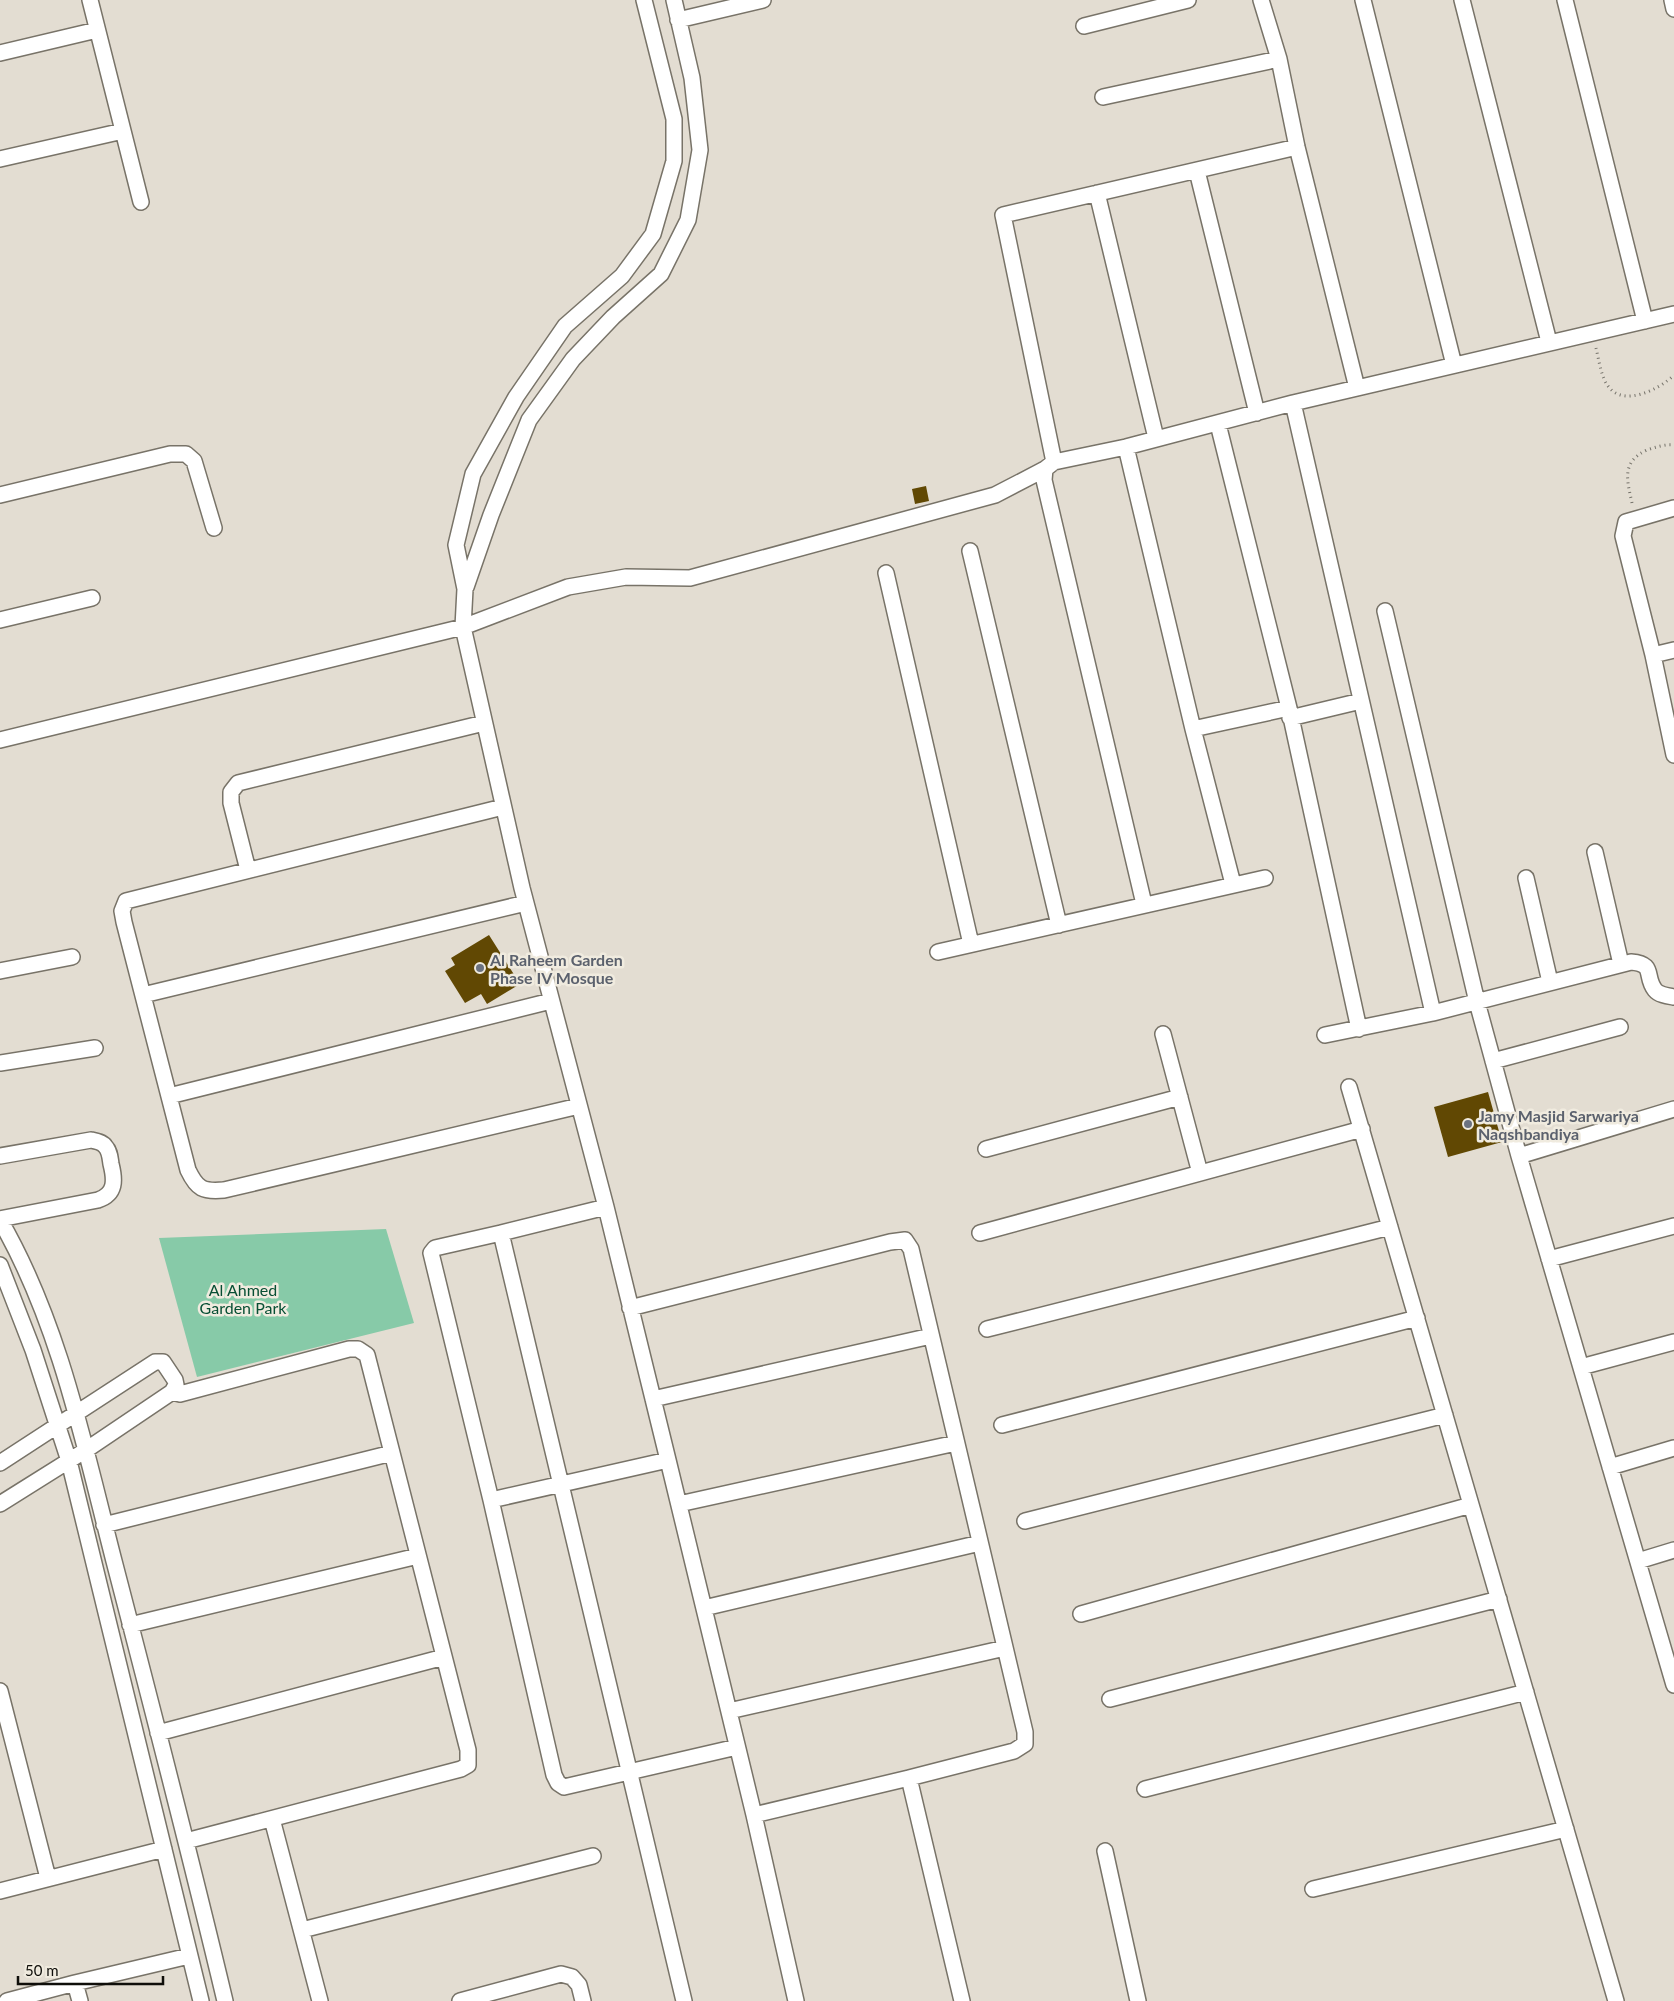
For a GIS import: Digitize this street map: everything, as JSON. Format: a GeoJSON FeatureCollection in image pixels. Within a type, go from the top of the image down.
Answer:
{"type":"FeatureCollection","features":[{"type":"Feature","properties":{"kind":"street"},"geometry":{"type":"LineString","coordinates":[[90,0],[141,202]]}},
{"type":"Feature","properties":{"kind":"street"},"geometry":{"type":"LineString","coordinates":[[644,0],[674,119],[674,161],[653,234],[622,276],[565,326],[516,397],[473,474],[456,545],[465,588],[463,627],[503,807],[551,1001],[606,1206],[754,1815],[796,2001]]}},
{"type":"Feature","properties":{"kind":"street"},"geometry":{"type":"LineString","coordinates":[[465,588],[490,515],[529,420],[573,359],[613,317],[661,274],[688,220],[700,150],[692,78],[674,0]]}},
{"type":"Feature","properties":{"kind":"street"},"geometry":{"type":"LineString","coordinates":[[678,20],[763,0]]}},
{"type":"Feature","properties":{"kind":"street"},"geometry":{"type":"LineString","coordinates":[[1084,26],[1188,0]]}},
{"type":"Feature","properties":{"kind":"street"},"geometry":{"type":"LineString","coordinates":[[1261,0],[1278,59],[1297,147],[1357,388]]}},
{"type":"Feature","properties":{"kind":"street"},"geometry":{"type":"LineString","coordinates":[[1363,0],[1454,365]]}},
{"type":"Feature","properties":{"kind":"street"},"geometry":{"type":"LineString","coordinates":[[1462,0],[1549,342]]}},
{"type":"Feature","properties":{"kind":"street"},"geometry":{"type":"LineString","coordinates":[[1565,0],[1645,320]]}},
{"type":"Feature","properties":{"kind":"street"},"geometry":{"type":"LineString","coordinates":[[1672,0],[1674,9]]}},
{"type":"Feature","properties":{"kind":"street"},"geometry":{"type":"LineString","coordinates":[[0,53],[97,30]]}},
{"type":"Feature","properties":{"kind":"street"},"geometry":{"type":"LineString","coordinates":[[1103,98],[1278,59]]}},
{"type":"Feature","properties":{"kind":"street"},"geometry":{"type":"LineString","coordinates":[[665,83],[692,78]]}},
{"type":"Feature","properties":{"kind":"street"},"geometry":{"type":"LineString","coordinates":[[0,159],[123,131]]}},
{"type":"Feature","properties":{"kind":"street"},"geometry":{"type":"LineString","coordinates":[[1144,904],[1044,480],[1050,466],[1003,215],[1297,147]]}},
{"type":"Feature","properties":{"kind":"street"},"geometry":{"type":"LineString","coordinates":[[1198,171],[1257,413]]}},
{"type":"Feature","properties":{"kind":"street"},"geometry":{"type":"LineString","coordinates":[[1097,193],[1156,438]]}},
{"type":"Feature","properties":{"kind":"street"},"geometry":{"type":"LineString","coordinates":[[0,740],[463,627],[568,587],[626,577],[690,578],[995,495],[1050,466],[1294,403],[1674,314]]}},
{"type":"Feature","properties":{"kind":"street"},"geometry":{"type":"LineString","coordinates":[[1294,403],[1433,1013]]}},
{"type":"Feature","properties":{"kind":"street"},"geometry":{"type":"LineString","coordinates":[[1218,424],[1289,713],[1359,1029]]}},
{"type":"Feature","properties":{"kind":"street"},"geometry":{"type":"LineString","coordinates":[[1126,446],[1233,884]]}},
{"type":"Feature","properties":{"kind":"street"},"geometry":{"type":"LineString","coordinates":[[0,495],[170,454],[186,454],[194,461],[214,528]]}},
{"type":"Feature","properties":{"kind":"street"},"geometry":{"type":"LineString","coordinates":[[1674,508],[1634,518],[1626,522],[1623,536],[1653,655],[1674,755]]}},
{"type":"Feature","properties":{"kind":"street"},"geometry":{"type":"LineString","coordinates":[[970,551],[1059,925]]}},
{"type":"Feature","properties":{"kind":"street"},"geometry":{"type":"LineString","coordinates":[[886,572],[971,944]]}},
{"type":"Feature","properties":{"kind":"street"},"geometry":{"type":"LineString","coordinates":[[0,620],[92,598]]}},
{"type":"Feature","properties":{"kind":"street"},"geometry":{"type":"LineString","coordinates":[[1385,611],[1477,1002],[1519,1156],[1674,1684]]}},
{"type":"Feature","properties":{"kind":"street"},"geometry":{"type":"LineString","coordinates":[[1653,655],[1674,650]]}},
{"type":"Feature","properties":{"kind":"street"},"geometry":{"type":"LineString","coordinates":[[1194,729],[1361,701]]}},
{"type":"Feature","properties":{"kind":"street"},"geometry":{"type":"LineString","coordinates":[[248,870],[232,803],[231,792],[238,783],[484,723]]}},
{"type":"Feature","properties":{"kind":"street"},"geometry":{"type":"LineString","coordinates":[[503,807],[126,900],[122,911],[124,922],[188,1170],[195,1184],[209,1191],[224,1190],[579,1106]]}},
{"type":"Feature","properties":{"kind":"street"},"geometry":{"type":"LineString","coordinates":[[1595,852],[1621,964]]}},
{"type":"Feature","properties":{"kind":"street"},"geometry":{"type":"LineString","coordinates":[[938,952],[1265,878]]}},
{"type":"Feature","properties":{"kind":"street"},"geometry":{"type":"LineString","coordinates":[[1526,878],[1550,982]]}},
{"type":"Feature","properties":{"kind":"street"},"geometry":{"type":"LineString","coordinates":[[143,995],[526,903]]}},
{"type":"Feature","properties":{"kind":"street"},"geometry":{"type":"LineString","coordinates":[[0,971],[72,957]]}},
{"type":"Feature","properties":{"kind":"street"},"geometry":{"type":"LineString","coordinates":[[1325,1035],[1433,1013],[1631,962],[1642,963],[1648,968],[1655,990],[1661,994],[1674,997]]}},
{"type":"Feature","properties":{"kind":"street"},"geometry":{"type":"LineString","coordinates":[[169,1096],[551,1001]]}},
{"type":"Feature","properties":{"kind":"street"},"geometry":{"type":"LineString","coordinates":[[1493,1061],[1620,1027]]}},
{"type":"Feature","properties":{"kind":"street"},"geometry":{"type":"LineString","coordinates":[[1163,1034],[1200,1173]]}},
{"type":"Feature","properties":{"kind":"street"},"geometry":{"type":"LineString","coordinates":[[0,1063],[95,1048]]}},
{"type":"Feature","properties":{"kind":"street"},"geometry":{"type":"LineString","coordinates":[[1349,1087],[1616,2001]]}},
{"type":"Feature","properties":{"kind":"street"},"geometry":{"type":"LineString","coordinates":[[986,1149],[1180,1096]]}},
{"type":"Feature","properties":{"kind":"street"},"geometry":{"type":"LineString","coordinates":[[1519,1156],[1674,1109]]}},
{"type":"Feature","properties":{"kind":"street"},"geometry":{"type":"LineString","coordinates":[[980,1233],[1362,1129]]}},
{"type":"Feature","properties":{"kind":"street"},"geometry":{"type":"LineString","coordinates":[[0,1156],[91,1140],[104,1144],[109,1151],[114,1179],[112,1190],[106,1197],[0,1220],[9,1235],[43,1312],[76,1415],[191,1858],[225,2001]]}},
{"type":"Feature","properties":{"kind":"street"},"geometry":{"type":"LineString","coordinates":[[606,1206],[435,1248],[431,1253],[491,1500],[554,1775],[558,1784],[564,1787],[737,1746]]}},
{"type":"Feature","properties":{"kind":"street"},"geometry":{"type":"LineString","coordinates":[[1549,1259],[1674,1226]]}},
{"type":"Feature","properties":{"kind":"street"},"geometry":{"type":"LineString","coordinates":[[987,1329],[1390,1227]]}},
{"type":"Feature","properties":{"kind":"street"},"geometry":{"type":"LineString","coordinates":[[501,1233],[684,2001]]}},
{"type":"Feature","properties":{"kind":"street"},"geometry":{"type":"LineString","coordinates":[[630,1308],[890,1242],[905,1240],[911,1249],[1025,1732],[1025,1744],[1014,1751],[754,1815]]}},
{"type":"Feature","properties":{"kind":"street"},"geometry":{"type":"LineString","coordinates":[[0,1265],[33,1350],[59,1425],[69,1461],[201,2001]]}},
{"type":"Feature","properties":{"kind":"street"},"geometry":{"type":"LineString","coordinates":[[1002,1425],[1417,1318]]}},
{"type":"Feature","properties":{"kind":"street"},"geometry":{"type":"LineString","coordinates":[[653,1399],[931,1336]]}},
{"type":"Feature","properties":{"kind":"street"},"geometry":{"type":"LineString","coordinates":[[1581,1367],[1674,1342]]}},
{"type":"Feature","properties":{"kind":"street"},"geometry":{"type":"LineString","coordinates":[[172,1392],[180,1394],[348,1349],[358,1349],[367,1355],[468,1750],[468,1765],[461,1769],[186,1841]]}},
{"type":"Feature","properties":{"kind":"street"},"geometry":{"type":"LineString","coordinates":[[0,1463],[156,1362],[163,1362],[175,1380],[176,1386],[172,1392],[86,1450],[0,1504]]}},
{"type":"Feature","properties":{"kind":"street"},"geometry":{"type":"LineString","coordinates":[[1025,1521],[1445,1415]]}},
{"type":"Feature","properties":{"kind":"street"},"geometry":{"type":"LineString","coordinates":[[679,1504],[956,1443]]}},
{"type":"Feature","properties":{"kind":"street"},"geometry":{"type":"LineString","coordinates":[[1610,1467],[1674,1448]]}},
{"type":"Feature","properties":{"kind":"street"},"geometry":{"type":"LineString","coordinates":[[104,1525],[392,1453]]}},
{"type":"Feature","properties":{"kind":"street"},"geometry":{"type":"LineString","coordinates":[[491,1500],[668,1460]]}},
{"type":"Feature","properties":{"kind":"street"},"geometry":{"type":"LineString","coordinates":[[1081,1614],[1471,1505]]}},
{"type":"Feature","properties":{"kind":"street"},"geometry":{"type":"LineString","coordinates":[[704,1608],[980,1543]]}},
{"type":"Feature","properties":{"kind":"street"},"geometry":{"type":"LineString","coordinates":[[1638,1561],[1674,1550]]}},
{"type":"Feature","properties":{"kind":"street"},"geometry":{"type":"LineString","coordinates":[[130,1626],[418,1556]]}},
{"type":"Feature","properties":{"kind":"street"},"geometry":{"type":"LineString","coordinates":[[1110,1699],[1499,1599]]}},
{"type":"Feature","properties":{"kind":"street"},"geometry":{"type":"LineString","coordinates":[[729,1711],[1005,1648]]}},
{"type":"Feature","properties":{"kind":"street"},"geometry":{"type":"LineString","coordinates":[[158,1734],[444,1657]]}},
{"type":"Feature","properties":{"kind":"street"},"geometry":{"type":"LineString","coordinates":[[0,1691],[48,1878]]}},
{"type":"Feature","properties":{"kind":"street"},"geometry":{"type":"LineString","coordinates":[[1145,1790],[1526,1692]]}},
{"type":"Feature","properties":{"kind":"street"},"geometry":{"type":"LineString","coordinates":[[909,1778],[962,2001]]}},
{"type":"Feature","properties":{"kind":"street"},"geometry":{"type":"LineString","coordinates":[[272,1819],[320,2001]]}},
{"type":"Feature","properties":{"kind":"street"},"geometry":{"type":"LineString","coordinates":[[160,1832],[182,1825]]}},
{"type":"Feature","properties":{"kind":"street"},"geometry":{"type":"LineString","coordinates":[[1313,1889],[1566,1829]]}},
{"type":"Feature","properties":{"kind":"street"},"geometry":{"type":"LineString","coordinates":[[1105,1851],[1138,2001]]}},
{"type":"Feature","properties":{"kind":"street"},"geometry":{"type":"LineString","coordinates":[[0,1891],[48,1878],[166,1856],[191,1858]]}},
{"type":"Feature","properties":{"kind":"street"},"geometry":{"type":"LineString","coordinates":[[302,1930],[593,1856]]}},
{"type":"Feature","properties":{"kind":"street"},"geometry":{"type":"LineString","coordinates":[[7,2001],[75,1982],[190,1956]]}},
{"type":"Feature","properties":{"kind":"street"},"geometry":{"type":"LineString","coordinates":[[469,2000],[561,1974],[572,1977],[578,1985],[583,2001]]}},
{"type":"Feature","properties":{"kind":"street"},"geometry":{"type":"LineString","coordinates":[[75,1982],[80,2001]]}},
{"type":"Feature","properties":{"kind":"path"},"geometry":{"type":"LineString","coordinates":[[1592,332],[1606,384],[1616,393],[1631,395],[1652,391],[1674,375]]}},
{"type":"Feature","properties":{"kind":"path"},"geometry":{"type":"LineString","coordinates":[[1634,518],[1627,473],[1630,465],[1634,458],[1650,449],[1674,445]]}},
{"type":"Feature","properties":{"kind":"green space","name":"Al Ahmed Garden Park"},"geometry":{"type":"Polygon","coordinates":[[[386,1229],[414,1323],[197,1377],[159,1238],[386,1229]]]}},
{"type":"Feature","properties":{"kind":"building"},"geometry":{"type":"Polygon","coordinates":[[[926,486],[929,501],[915,504],[912,489],[926,486]]]}},
{"type":"Feature","properties":{"kind":"building","name":"Al Raheem Garden Phase IV Mosque"},"geometry":{"type":"Polygon","coordinates":[[[489,935],[520,984],[487,1004],[481,994],[465,1003],[445,971],[455,965],[451,958],[489,935]]]}},
{"type":"Feature","properties":{"kind":"building","name":"Jamy Masjid Sarwariya Naqshbandiya"},"geometry":{"type":"Polygon","coordinates":[[[1488,1092],[1502,1142],[1448,1157],[1434,1107],[1488,1092]]]}},
{"type":"Feature","properties":{"kind":"place","name":"Al Raheem Garden Phase IV Mosque"},"geometry":{"type":"Point","coordinates":[480,968]}},
{"type":"Feature","properties":{"kind":"place","name":"Jamy Masjid Sarwariya Naqshbandiya"},"geometry":{"type":"Point","coordinates":[1468,1124]}}]}
